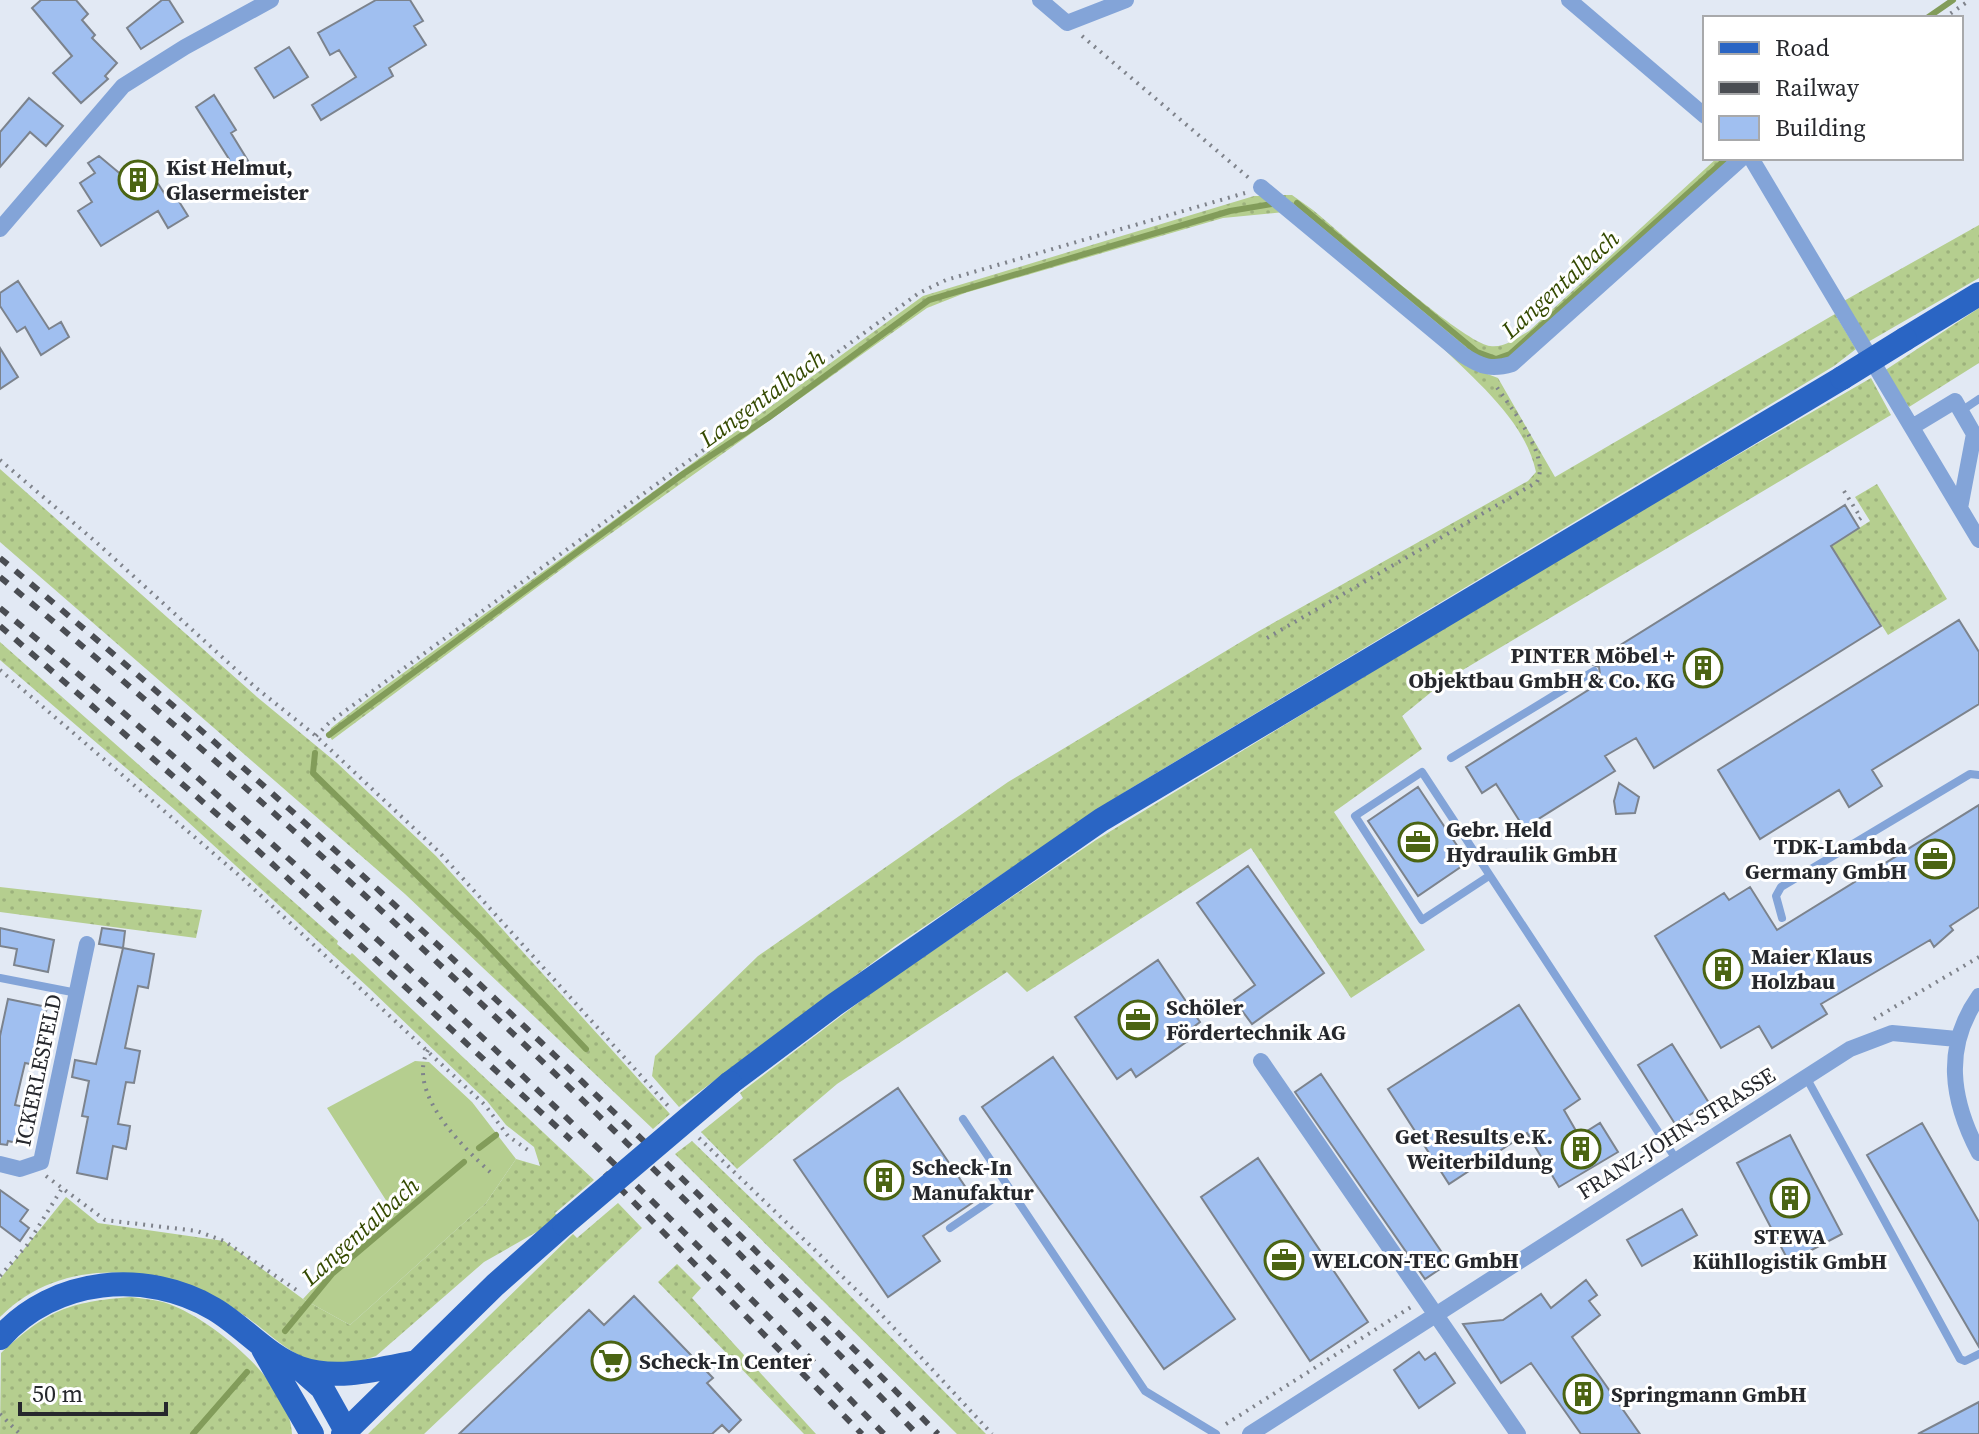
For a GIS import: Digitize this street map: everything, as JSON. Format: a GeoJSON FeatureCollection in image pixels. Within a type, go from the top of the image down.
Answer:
{"type":"FeatureCollection","features":[{"type":"Feature","properties":{"kind":"main road"},"geometry":{"type":"LineString","coordinates":[[0,1338],[30,1312],[58,1297],[89,1287],[120,1283],[152,1285],[185,1294],[214,1309],[299,1368],[322,1388],[344,1433],[564,1224],[730,1083],[834,1005],[1101,820],[1979,294]]}},
{"type":"Feature","properties":{"kind":"main road"},"geometry":{"type":"LineString","coordinates":[[257,1341],[301,1409],[312,1434]]}},
{"type":"Feature","properties":{"kind":"main road"},"geometry":{"type":"LineString","coordinates":[[299,1368],[345,1373],[416,1362]]}},
{"type":"Feature","properties":{"kind":"street"},"geometry":{"type":"LineString","coordinates":[[0,229],[123,86],[185,47],[271,0]]}},
{"type":"Feature","properties":{"kind":"street"},"geometry":{"type":"LineString","coordinates":[[1040,0],[1067,23],[1126,0]]}},
{"type":"Feature","properties":{"kind":"street"},"geometry":{"type":"LineString","coordinates":[[1569,0],[1703,114]]}},
{"type":"Feature","properties":{"kind":"street"},"geometry":{"type":"LineString","coordinates":[[1261,187],[1479,366],[1495,369],[1512,364],[1740,160]]}},
{"type":"Feature","properties":{"kind":"street"},"geometry":{"type":"LineString","coordinates":[[1752,160],[1979,540]]}},
{"type":"Feature","properties":{"kind":"street"},"geometry":{"type":"LineString","coordinates":[[1912,427],[1955,401],[1961,411],[1976,440],[1960,508]]}},
{"type":"Feature","properties":{"kind":"street","name":"ICKERLESFELD"},"geometry":{"type":"LineString","coordinates":[[0,1164],[20,1169],[35,1166],[44,1152],[87,944]]}},
{"type":"Feature","properties":{"kind":"street"},"geometry":{"type":"LineString","coordinates":[[1979,996],[1957,1039],[1953,1068],[1956,1098],[1979,1153]]}},
{"type":"Feature","properties":{"kind":"street","name":"FRANZ-JOHN-STRASSE"},"geometry":{"type":"LineString","coordinates":[[1250,1434],[1432,1314],[1850,1049],[1892,1033],[1957,1039]]}},
{"type":"Feature","properties":{"kind":"street"},"geometry":{"type":"LineString","coordinates":[[1261,1061],[1432,1314],[1518,1434]]}},
{"type":"Feature","properties":{"kind":"lane"},"geometry":{"type":"LineString","coordinates":[[1961,411],[1979,399]]}},
{"type":"Feature","properties":{"kind":"lane"},"geometry":{"type":"LineString","coordinates":[[1451,758],[1594,671]]}},
{"type":"Feature","properties":{"kind":"lane"},"geometry":{"type":"LineString","coordinates":[[1489,876],[1422,920],[1355,816],[1422,772],[1676,1159]]}},
{"type":"Feature","properties":{"kind":"lane"},"geometry":{"type":"LineString","coordinates":[[1782,918],[1776,896],[1781,887],[1970,774],[1979,775]]}},
{"type":"Feature","properties":{"kind":"lane"},"geometry":{"type":"LineString","coordinates":[[0,978],[77,993]]}},
{"type":"Feature","properties":{"kind":"lane"},"geometry":{"type":"LineString","coordinates":[[1806,1077],[1960,1359],[1965,1361],[1979,1354]]}},
{"type":"Feature","properties":{"kind":"lane"},"geometry":{"type":"LineString","coordinates":[[963,1119],[1145,1391],[1216,1434]]}},
{"type":"Feature","properties":{"kind":"lane"},"geometry":{"type":"LineString","coordinates":[[950,1228],[1009,1188]]}},
{"type":"Feature","properties":{"kind":"path"},"geometry":{"type":"LineString","coordinates":[[1947,16],[1970,0]]}},
{"type":"Feature","properties":{"kind":"path"},"geometry":{"type":"LineString","coordinates":[[1067,23],[1232,166],[1261,187]]}},
{"type":"Feature","properties":{"kind":"path"},"geometry":{"type":"LineString","coordinates":[[316,736],[330,722],[537,569],[919,293],[946,280],[1215,204],[1261,187]]}},
{"type":"Feature","properties":{"kind":"path"},"geometry":{"type":"LineString","coordinates":[[1267,638],[1537,482],[1542,464],[1536,450],[1479,366]]}},
{"type":"Feature","properties":{"kind":"path"},"geometry":{"type":"LineString","coordinates":[[0,460],[96,542],[255,687],[316,736],[439,852],[676,1114]]}},
{"type":"Feature","properties":{"kind":"path"},"geometry":{"type":"LineString","coordinates":[[1844,491],[1861,518],[1856,522]]}},
{"type":"Feature","properties":{"kind":"path"},"geometry":{"type":"LineString","coordinates":[[0,670],[197,838],[428,1050],[485,1105],[508,1136],[532,1153]]}},
{"type":"Feature","properties":{"kind":"path"},"geometry":{"type":"LineString","coordinates":[[428,1050],[420,1076],[425,1090],[460,1145],[490,1172]]}},
{"type":"Feature","properties":{"kind":"path"},"geometry":{"type":"LineString","coordinates":[[697,1136],[879,1312],[992,1434]]}},
{"type":"Feature","properties":{"kind":"path"},"geometry":{"type":"LineString","coordinates":[[35,1166],[61,1190],[105,1220],[197,1231],[224,1241],[301,1293]]}},
{"type":"Feature","properties":{"kind":"path"},"geometry":{"type":"LineString","coordinates":[[0,1276],[27,1245],[61,1190]]}},
{"type":"Feature","properties":{"kind":"path"},"geometry":{"type":"LineString","coordinates":[[0,1414],[20,1434]]}},
{"type":"Feature","properties":{"kind":"green space"},"geometry":{"type":"Polygon","coordinates":[[[1715,160],[1731,160],[1514,356],[1482,362],[1280,195],[1292,195],[1313,210],[1402,286],[1476,340],[1490,346],[1501,345],[1529,331],[1715,160]]]}},
{"type":"Feature","properties":{"kind":"green space"},"geometry":{"type":"Polygon","coordinates":[[[1254,196],[1264,196],[1284,212],[1223,218],[965,293],[927,308],[578,557],[332,740],[329,735],[331,728],[373,695],[923,296],[1254,196]]]}},
{"type":"Feature","properties":{"kind":"green space"},"geometry":{"type":"Polygon","coordinates":[[[1979,225],[1979,278],[1868,342],[1842,302],[1979,225]]]}},
{"type":"Feature","properties":{"kind":"green space"},"geometry":{"type":"Polygon","coordinates":[[[1979,308],[1979,363],[1909,407],[1884,371],[1979,308]]]}},
{"type":"Feature","properties":{"kind":"green space"},"geometry":{"type":"Polygon","coordinates":[[[1835,314],[1856,349],[1834,366],[1128,790],[895,946],[679,1107],[652,1076],[655,1056],[758,956],[1008,782],[1259,631],[1528,481],[1536,472],[1521,435],[1496,401],[1437,342],[1466,366],[1498,378],[1555,477],[1835,314]]]}},
{"type":"Feature","properties":{"kind":"green space"},"geometry":{"type":"Polygon","coordinates":[[[1871,378],[1891,415],[1446,680],[1402,716],[1422,749],[1334,812],[1425,950],[1351,998],[1251,848],[1027,992],[1007,972],[837,1084],[737,1169],[701,1132],[743,1098],[740,1093],[879,987],[1096,840],[1547,565],[1871,378]]]}},
{"type":"Feature","properties":{"kind":"green space"},"geometry":{"type":"Polygon","coordinates":[[[0,469],[257,697],[337,763],[436,856],[670,1114],[653,1129],[405,894],[0,542],[0,469]]]}},
{"type":"Feature","properties":{"kind":"green space"},"geometry":{"type":"Polygon","coordinates":[[[1877,484],[1947,599],[1888,635],[1831,546],[1870,521],[1855,497],[1877,484]]]}},
{"type":"Feature","properties":{"kind":"green space"},"geometry":{"type":"Polygon","coordinates":[[[0,642],[338,941],[337,944],[350,955],[352,953],[594,1180],[555,1213],[558,1218],[484,1262],[376,1356],[336,1365],[322,1364],[288,1349],[239,1312],[211,1296],[181,1284],[117,1272],[86,1274],[55,1282],[26,1296],[0,1317],[0,1279],[66,1197],[98,1223],[224,1241],[303,1299],[350,1325],[486,1203],[516,1159],[540,1166],[534,1147],[506,1125],[487,1101],[369,988],[175,810],[0,660],[0,642]]]}},
{"type":"Feature","properties":{"kind":"green space"},"geometry":{"type":"Polygon","coordinates":[[[0,887],[202,910],[196,938],[0,912],[0,887]]]}},
{"type":"Feature","properties":{"kind":"green space"},"geometry":{"type":"Polygon","coordinates":[[[415,1061],[429,1062],[472,1102],[516,1159],[486,1203],[350,1325],[303,1299],[389,1205],[327,1108],[415,1061]]]}},
{"type":"Feature","properties":{"kind":"green space"},"geometry":{"type":"Polygon","coordinates":[[[692,1141],[815,1260],[986,1434],[957,1434],[675,1154],[692,1141]]]}},
{"type":"Feature","properties":{"kind":"green space"},"geometry":{"type":"Polygon","coordinates":[[[618,1203],[642,1228],[424,1434],[368,1434],[573,1234],[577,1238],[618,1203]]]}},
{"type":"Feature","properties":{"kind":"green space"},"geometry":{"type":"Polygon","coordinates":[[[677,1264],[701,1288],[692,1298],[816,1434],[804,1434],[658,1282],[677,1264]]]}},
{"type":"Feature","properties":{"kind":"green space"},"geometry":{"type":"Polygon","coordinates":[[[131,1297],[174,1306],[230,1341],[279,1395],[292,1434],[0,1434],[1,1353],[32,1327],[60,1311],[91,1302],[131,1297]]]}},
{"type":"Feature","properties":{"kind":"building"},"geometry":{"type":"Polygon","coordinates":[[[41,0],[76,0],[88,14],[82,20],[95,35],[92,38],[117,63],[105,76],[108,79],[81,103],[53,73],[72,56],[32,8],[41,0]]]}},
{"type":"Feature","properties":{"kind":"building"},"geometry":{"type":"Polygon","coordinates":[[[162,0],[169,0],[183,22],[141,49],[127,28],[162,0]]]}},
{"type":"Feature","properties":{"kind":"building"},"geometry":{"type":"Polygon","coordinates":[[[376,0],[410,0],[423,21],[414,26],[426,45],[389,68],[393,76],[321,120],[312,105],[356,77],[339,50],[330,55],[318,33],[376,0]]]}},
{"type":"Feature","properties":{"kind":"building"},"geometry":{"type":"Polygon","coordinates":[[[289,47],[308,77],[274,98],[255,68],[289,47]]]}},
{"type":"Feature","properties":{"kind":"building"},"geometry":{"type":"Polygon","coordinates":[[[214,95],[236,130],[231,133],[250,164],[231,176],[223,163],[229,159],[196,107],[214,95]]]}},
{"type":"Feature","properties":{"kind":"building"},"geometry":{"type":"Polygon","coordinates":[[[29,98],[63,126],[46,146],[30,132],[0,167],[0,132],[29,98]]]}},
{"type":"Feature","properties":{"kind":"building"},"geometry":{"type":"Polygon","coordinates":[[[99,156],[142,192],[155,179],[168,199],[175,195],[188,216],[168,228],[158,211],[101,246],[78,211],[92,202],[80,183],[95,173],[88,163],[99,156]]]}},
{"type":"Feature","properties":{"kind":"building"},"geometry":{"type":"Polygon","coordinates":[[[18,281],[49,329],[61,322],[69,337],[41,355],[25,327],[17,332],[0,306],[0,293],[18,281]]]}},
{"type":"Feature","properties":{"kind":"building"},"geometry":{"type":"Polygon","coordinates":[[[0,348],[18,377],[0,389],[0,348]]]}},
{"type":"Feature","properties":{"kind":"building","name":"PINTER Möbel + Objektbau GmbH & Co. KG"},"geometry":{"type":"Polygon","coordinates":[[[1845,505],[1859,528],[1831,546],[1881,626],[1654,768],[1636,738],[1605,756],[1615,771],[1524,828],[1496,784],[1482,793],[1466,767],[1601,682],[1599,667],[1590,664],[1845,505]]]}},
{"type":"Feature","properties":{"kind":"building"},"geometry":{"type":"Polygon","coordinates":[[[1959,620],[1979,652],[1979,704],[1872,770],[1882,786],[1849,807],[1839,790],[1760,839],[1718,770],[1959,620]]]}},
{"type":"Feature","properties":{"kind":"building"},"geometry":{"type":"Polygon","coordinates":[[[1619,783],[1639,797],[1635,813],[1616,814],[1614,801],[1619,783]]]}},
{"type":"Feature","properties":{"kind":"building","name":"Gebr. Held Hydraulik GmbH"},"geometry":{"type":"Polygon","coordinates":[[[1418,787],[1468,862],[1418,896],[1368,821],[1418,787]]]}},
{"type":"Feature","properties":{"kind":"building"},"geometry":{"type":"Polygon","coordinates":[[[1979,805],[1979,907],[1950,926],[1953,930],[1934,947],[1930,940],[1821,1004],[1827,1014],[1772,1048],[1759,1026],[1721,1048],[1655,936],[1724,893],[1729,900],[1750,887],[1777,930],[1979,805]]]}},
{"type":"Feature","properties":{"kind":"building"},"geometry":{"type":"Polygon","coordinates":[[[1248,866],[1324,973],[1252,1024],[1234,1000],[1255,985],[1197,903],[1248,866]]]}},
{"type":"Feature","properties":{"kind":"building"},"geometry":{"type":"Polygon","coordinates":[[[0,928],[54,940],[48,972],[14,965],[17,949],[0,946],[0,928]]]}},
{"type":"Feature","properties":{"kind":"building"},"geometry":{"type":"Polygon","coordinates":[[[102,928],[125,931],[123,948],[99,944],[102,928]]]}},
{"type":"Feature","properties":{"kind":"building"},"geometry":{"type":"Polygon","coordinates":[[[123,948],[154,954],[148,988],[138,986],[125,1048],[140,1051],[134,1083],[126,1082],[118,1124],[130,1126],[126,1149],[113,1146],[107,1179],[77,1173],[88,1117],[82,1116],[89,1081],[72,1077],[75,1060],[96,1064],[123,948]]]}},
{"type":"Feature","properties":{"kind":"building","name":"Schöler Fördertechnik AG"},"geometry":{"type":"Polygon","coordinates":[[[1158,960],[1200,1022],[1187,1032],[1192,1038],[1136,1077],[1131,1069],[1117,1079],[1075,1017],[1158,960]]]}},
{"type":"Feature","properties":{"kind":"building"},"geometry":{"type":"Polygon","coordinates":[[[8,999],[47,1007],[35,1065],[25,1063],[15,1105],[25,1107],[17,1143],[8,1141],[7,1145],[0,1144],[0,1036],[8,999]]]}},
{"type":"Feature","properties":{"kind":"building"},"geometry":{"type":"Polygon","coordinates":[[[1519,1005],[1580,1099],[1564,1110],[1579,1136],[1600,1123],[1618,1152],[1559,1187],[1527,1133],[1449,1184],[1388,1089],[1519,1005]]]}},
{"type":"Feature","properties":{"kind":"building"},"geometry":{"type":"Polygon","coordinates":[[[1672,1044],[1709,1103],[1675,1124],[1638,1065],[1672,1044]]]}},
{"type":"Feature","properties":{"kind":"building"},"geometry":{"type":"Polygon","coordinates":[[[1053,1057],[1235,1319],[1164,1369],[982,1107],[1053,1057]]]}},
{"type":"Feature","properties":{"kind":"building"},"geometry":{"type":"Polygon","coordinates":[[[1321,1074],[1449,1263],[1425,1279],[1295,1092],[1321,1074]]]}},
{"type":"Feature","properties":{"kind":"building","name":"Scheck-In Manufaktur"},"geometry":{"type":"Polygon","coordinates":[[[898,1088],[975,1201],[923,1236],[940,1261],[888,1297],[794,1160],[898,1088]]]}},
{"type":"Feature","properties":{"kind":"building"},"geometry":{"type":"Polygon","coordinates":[[[1922,1123],[1979,1222],[1979,1347],[1867,1155],[1922,1123]]]}},
{"type":"Feature","properties":{"kind":"building","name":"STEWA Kühllogistik GmbH"},"geometry":{"type":"Polygon","coordinates":[[[1790,1135],[1842,1234],[1789,1262],[1737,1163],[1790,1135]]]}},
{"type":"Feature","properties":{"kind":"building","name":"WELCON-TEC GmbH"},"geometry":{"type":"Polygon","coordinates":[[[1258,1158],[1368,1322],[1310,1361],[1201,1197],[1258,1158]]]}},
{"type":"Feature","properties":{"kind":"building"},"geometry":{"type":"Polygon","coordinates":[[[0,1190],[28,1210],[20,1221],[29,1228],[20,1241],[0,1226],[0,1190]]]}},
{"type":"Feature","properties":{"kind":"building"},"geometry":{"type":"Polygon","coordinates":[[[1682,1209],[1697,1235],[1642,1266],[1627,1240],[1682,1209]]]}},
{"type":"Feature","properties":{"kind":"building","name":"Springmann GmbH"},"geometry":{"type":"Polygon","coordinates":[[[1586,1280],[1597,1295],[1589,1301],[1600,1315],[1572,1337],[1640,1434],[1581,1434],[1531,1363],[1501,1383],[1463,1324],[1503,1320],[1541,1294],[1551,1308],[1586,1280]]]}},
{"type":"Feature","properties":{"kind":"building","name":"Scheck-In Center"},"geometry":{"type":"Polygon","coordinates":[[[634,1296],[713,1378],[707,1383],[741,1420],[729,1432],[722,1425],[712,1434],[459,1434],[589,1310],[604,1325],[634,1296]]]}},
{"type":"Feature","properties":{"kind":"building"},"geometry":{"type":"Polygon","coordinates":[[[1419,1352],[1425,1360],[1435,1353],[1455,1383],[1419,1408],[1394,1370],[1419,1352]]]}},
{"type":"Feature","properties":{"kind":"building"},"geometry":{"type":"Polygon","coordinates":[[[1979,1402],[1979,1434],[1918,1434],[1979,1402]]]}},
{"type":"Feature","properties":{"kind":"waterway","name":"Langentalbach"},"geometry":{"type":"LineString","coordinates":[[1930,16],[1953,0]]}},
{"type":"Feature","properties":{"kind":"waterway","name":"Langentalbach"},"geometry":{"type":"LineString","coordinates":[[1297,203],[1477,352],[1496,359],[1510,354],[1725,160]]}},
{"type":"Feature","properties":{"kind":"waterway","name":"Langentalbach"},"geometry":{"type":"LineString","coordinates":[[329,735],[683,474],[768,418],[929,300],[1230,211],[1272,204]]}},
{"type":"Feature","properties":{"kind":"waterway","name":"Langentalbach"},"geometry":{"type":"LineString","coordinates":[[315,753],[313,773],[480,937],[586,1049]]}},
{"type":"Feature","properties":{"kind":"waterway","name":"Langentalbach"},"geometry":{"type":"LineString","coordinates":[[479,1148],[496,1135]]}},
{"type":"Feature","properties":{"kind":"waterway","name":"Langentalbach"},"geometry":{"type":"LineString","coordinates":[[285,1331],[332,1274],[464,1162]]}},
{"type":"Feature","properties":{"kind":"waterway","name":"Langentalbach"},"geometry":{"type":"LineString","coordinates":[[193,1434],[247,1372]]}},
{"type":"Feature","properties":{"kind":"railway"},"geometry":{"type":"LineString","coordinates":[[0,558],[243,768],[480,984],[711,1207],[938,1434]]}},
{"type":"Feature","properties":{"kind":"railway"},"geometry":{"type":"LineString","coordinates":[[0,577],[238,781],[470,993],[696,1211],[917,1434]]}},
{"type":"Feature","properties":{"kind":"railway"},"geometry":{"type":"LineString","coordinates":[[0,608],[229,805],[452,1009],[671,1219],[884,1434]]}},
{"type":"Feature","properties":{"kind":"railway"},"geometry":{"type":"LineString","coordinates":[[0,626],[241,835],[571,1140]]}},
{"type":"Feature","properties":{"kind":"railway"},"geometry":{"type":"LineString","coordinates":[[605,1173],[862,1434]]}},
{"type":"Feature","properties":{"kind":"place","name":"Kist Helmut, Glasermeister"},"geometry":{"type":"Point","coordinates":[138,180]}},
{"type":"Feature","properties":{"kind":"place","name":"PINTER Möbel + Objektbau GmbH & Co. KG"},"geometry":{"type":"Point","coordinates":[1703,668]}},
{"type":"Feature","properties":{"kind":"place","name":"Gebr. Held Hydraulik GmbH"},"geometry":{"type":"Point","coordinates":[1418,842]}},
{"type":"Feature","properties":{"kind":"place","name":"TDK-Lambda Germany GmbH"},"geometry":{"type":"Point","coordinates":[1935,859]}},
{"type":"Feature","properties":{"kind":"place","name":"Maier Klaus Holzbau"},"geometry":{"type":"Point","coordinates":[1723,969]}},
{"type":"Feature","properties":{"kind":"place","name":"Schöler Fördertechnik AG"},"geometry":{"type":"Point","coordinates":[1138,1020]}},
{"type":"Feature","properties":{"kind":"place","name":"Get Results e.K. Weiterbildung"},"geometry":{"type":"Point","coordinates":[1581,1149]}},
{"type":"Feature","properties":{"kind":"place","name":"Scheck-In Manufaktur"},"geometry":{"type":"Point","coordinates":[884,1180]}},
{"type":"Feature","properties":{"kind":"place","name":"STEWA Kühllogistik GmbH"},"geometry":{"type":"Point","coordinates":[1790,1198]}},
{"type":"Feature","properties":{"kind":"place","name":"WELCON-TEC GmbH"},"geometry":{"type":"Point","coordinates":[1284,1260]}},
{"type":"Feature","properties":{"kind":"place","name":"Scheck-In Center"},"geometry":{"type":"Point","coordinates":[611,1361]}},
{"type":"Feature","properties":{"kind":"place","name":"Springmann GmbH"},"geometry":{"type":"Point","coordinates":[1583,1394]}}]}
